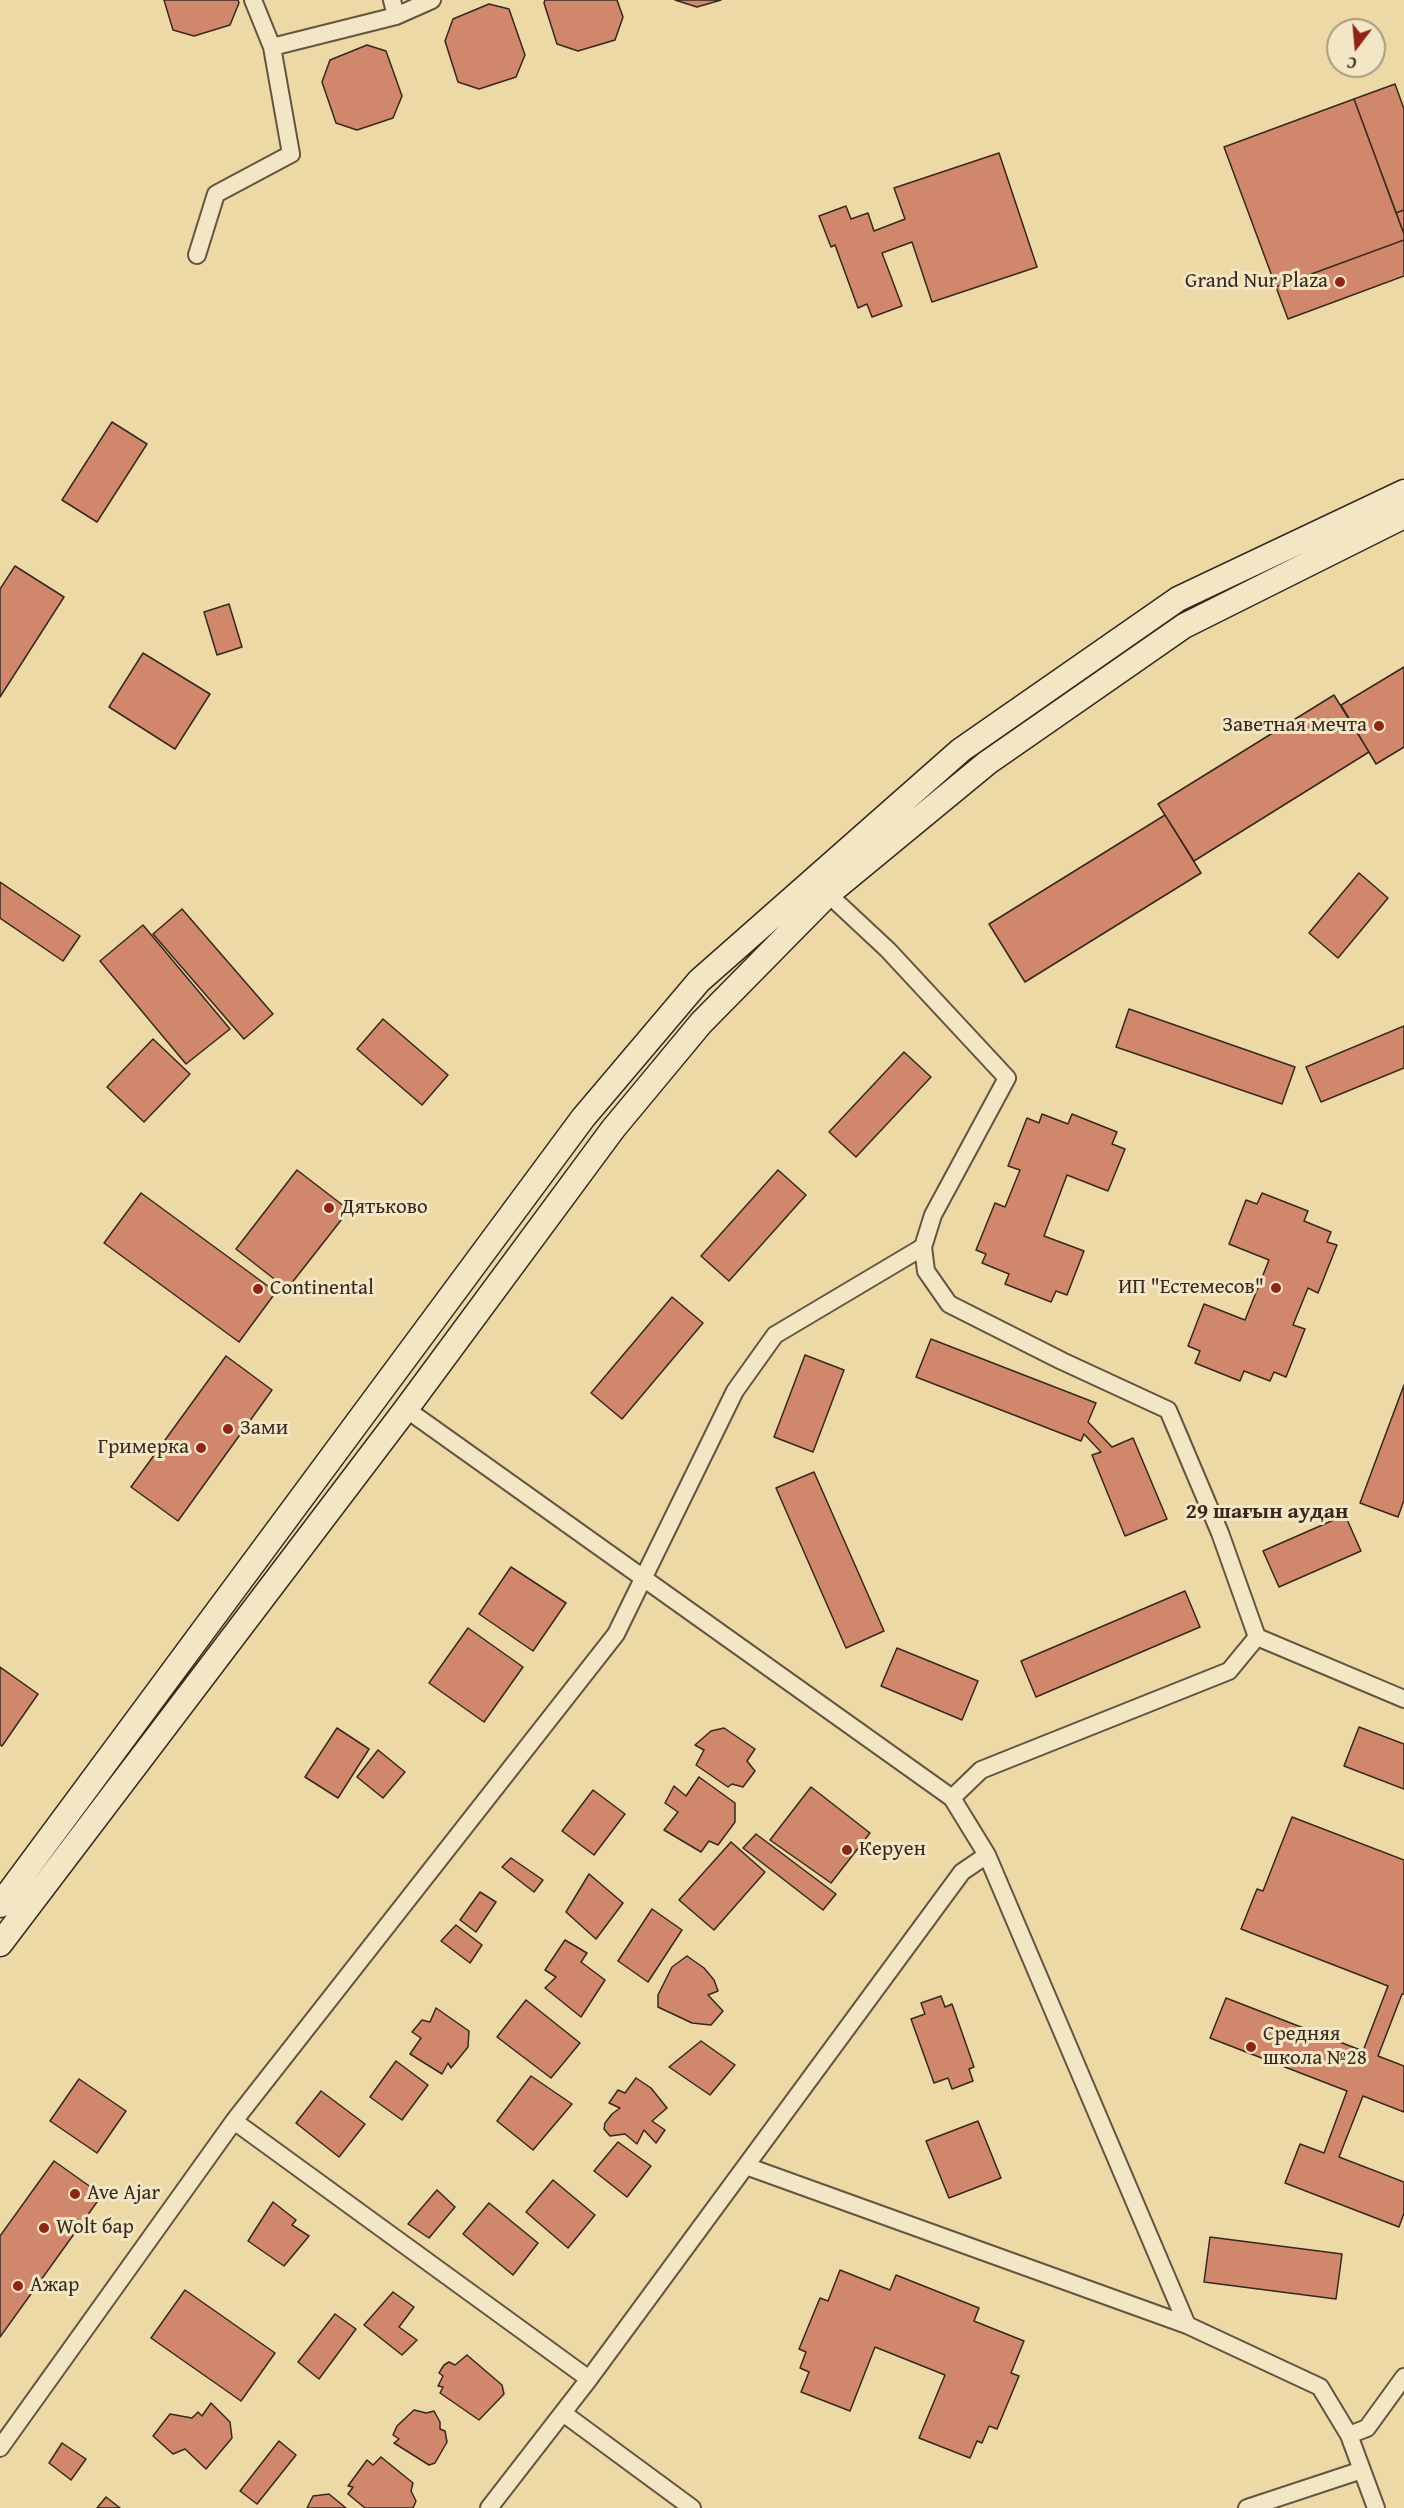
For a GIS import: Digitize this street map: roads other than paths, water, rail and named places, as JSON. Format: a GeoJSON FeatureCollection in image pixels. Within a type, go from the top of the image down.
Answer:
{"type":"FeatureCollection","features":[{"type":"Feature","properties":{"kind":"main road"},"geometry":{"type":"LineString","coordinates":[[0,1944],[406,1409],[613,1129],[701,1023],[821,887],[961,750],[1178,600],[1404,492]]}},
{"type":"Feature","properties":{"kind":"main road"},"geometry":{"type":"LineString","coordinates":[[0,1905],[583,1118],[699,981],[987,763],[1184,626],[1404,516]]}},
{"type":"Feature","properties":{"kind":"main road"},"geometry":{"type":"LineString","coordinates":[[380,1392],[406,1409]]}},
{"type":"Feature","properties":{"kind":"street"},"geometry":{"type":"LineString","coordinates":[[197,255],[216,194],[291,154],[272,47],[254,0]]}},
{"type":"Feature","properties":{"kind":"street"},"geometry":{"type":"LineString","coordinates":[[272,47],[394,8],[432,0]]}},
{"type":"Feature","properties":{"kind":"street"},"geometry":{"type":"LineString","coordinates":[[821,887],[888,950],[1007,1078],[933,1215],[923,1247],[926,1271],[949,1304],[1062,1361],[1168,1410],[1220,1533],[1257,1636],[1404,1699]]}},
{"type":"Feature","properties":{"kind":"street"},"geometry":{"type":"LineString","coordinates":[[0,2448],[234,2121],[616,1634],[735,1391],[775,1335],[923,1247]]}},
{"type":"Feature","properties":{"kind":"street"},"geometry":{"type":"LineString","coordinates":[[406,1409],[952,1798],[987,1855],[1187,2325]]}},
{"type":"Feature","properties":{"kind":"street"},"geometry":{"type":"LineString","coordinates":[[952,1798],[981,1770],[1229,1671],[1257,1636]]}},
{"type":"Feature","properties":{"kind":"street"},"geometry":{"type":"LineString","coordinates":[[489,2508],[589,2379],[962,1872],[987,1855]]}},
{"type":"Feature","properties":{"kind":"street"},"geometry":{"type":"LineString","coordinates":[[234,2121],[589,2379]]}},
{"type":"Feature","properties":{"kind":"street"},"geometry":{"type":"LineString","coordinates":[[746,2166],[1187,2325],[1320,2387],[1348,2435],[1376,2508]]}},
{"type":"Feature","properties":{"kind":"street"},"geometry":{"type":"LineString","coordinates":[[1348,2435],[1367,2428],[1404,2377]]}},
{"type":"Feature","properties":{"kind":"street"},"geometry":{"type":"LineString","coordinates":[[563,2413],[692,2508]]}},
{"type":"Feature","properties":{"kind":"street"},"geometry":{"type":"LineString","coordinates":[[1247,2508],[1362,2470]]}},
{"type":"Feature","properties":{"kind":"place","name":"Grand Nur Plaza"},"geometry":{"type":"Point","coordinates":[1340,282]}},
{"type":"Feature","properties":{"kind":"place","name":"Заветная мечта"},"geometry":{"type":"Point","coordinates":[1379,726]}},
{"type":"Feature","properties":{"kind":"place","name":"Дятьково"},"geometry":{"type":"Point","coordinates":[329,1208]}},
{"type":"Feature","properties":{"kind":"place","name":"ИП \"Естемесов\""},"geometry":{"type":"Point","coordinates":[1276,1288]}},
{"type":"Feature","properties":{"kind":"place","name":"Continental"},"geometry":{"type":"Point","coordinates":[258,1289]}},
{"type":"Feature","properties":{"kind":"place","name":"Зами"},"geometry":{"type":"Point","coordinates":[228,1429]}},
{"type":"Feature","properties":{"kind":"place","name":"Гримерка"},"geometry":{"type":"Point","coordinates":[201,1448]}},
{"type":"Feature","properties":{"kind":"place","name":"Керуен"},"geometry":{"type":"Point","coordinates":[847,1850]}},
{"type":"Feature","properties":{"kind":"place","name":"Средняя школа №28"},"geometry":{"type":"Point","coordinates":[1251,2047]}},
{"type":"Feature","properties":{"kind":"place","name":"Ave Ajar"},"geometry":{"type":"Point","coordinates":[75,2194]}},
{"type":"Feature","properties":{"kind":"place","name":"Wolt бар"},"geometry":{"type":"Point","coordinates":[44,2228]}},
{"type":"Feature","properties":{"kind":"place","name":"Ажар"},"geometry":{"type":"Point","coordinates":[18,2286]}},
{"type":"Feature","properties":{"kind":"district","name":"29 шағын аудан"},"geometry":{"type":"Point","coordinates":[1267,1512]}}]}
